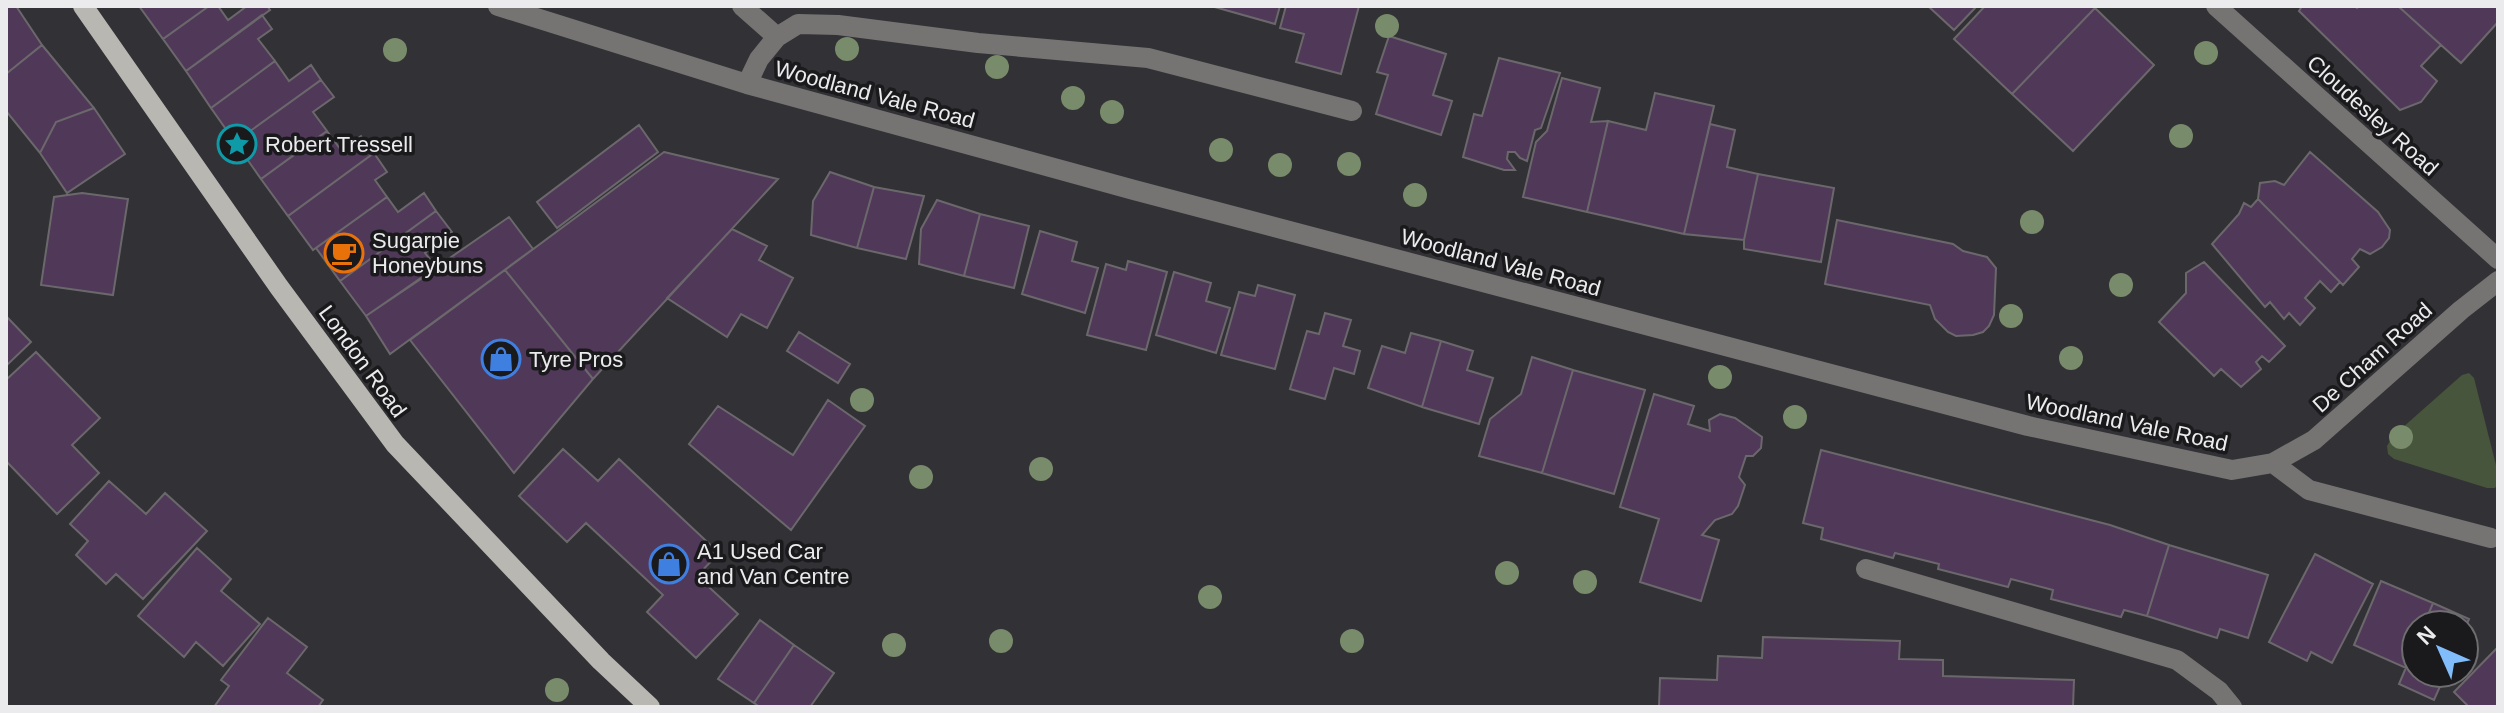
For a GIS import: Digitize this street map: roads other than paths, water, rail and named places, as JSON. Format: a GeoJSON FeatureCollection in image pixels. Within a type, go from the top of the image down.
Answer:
{"type":"FeatureCollection","features":[{"type":"Feature","properties":{"kind":"main road","name":"London Road"},"geometry":{"type":"LineString","coordinates":[[83,6],[279,287],[395,444],[590,650],[650,707]]}},
{"type":"Feature","properties":{"kind":"street","name":"Woodland Vale Road"},"geometry":{"type":"LineString","coordinates":[[498,6],[747,84],[1119,186],[2028,426],[2232,470],[2273,463]]}},
{"type":"Feature","properties":{"kind":"street"},"geometry":{"type":"LineString","coordinates":[[742,6],[777,37]]}},
{"type":"Feature","properties":{"kind":"street","name":"Cloudesley Road"},"geometry":{"type":"LineString","coordinates":[[2216,6],[2498,259]]}},
{"type":"Feature","properties":{"kind":"street"},"geometry":{"type":"LineString","coordinates":[[747,84],[759,59],[777,37],[798,24],[838,25],[978,43],[1148,58],[1352,111]]}},
{"type":"Feature","properties":{"kind":"street","name":"De Cham Road"},"geometry":{"type":"LineString","coordinates":[[2273,463],[2314,440],[2498,281]]}},
{"type":"Feature","properties":{"kind":"street"},"geometry":{"type":"LineString","coordinates":[[2273,463],[2309,490],[2491,538]]}},
{"type":"Feature","properties":{"kind":"street"},"geometry":{"type":"LineString","coordinates":[[1866,569],[2177,660],[2219,691],[2232,707]]}},
{"type":"Feature","properties":{"kind":"place","name":"Robert Tressell"},"geometry":{"type":"Point","coordinates":[237,144]}},
{"type":"Feature","properties":{"kind":"place","name":"Sugarpie Honeybuns"},"geometry":{"type":"Point","coordinates":[344,253]}},
{"type":"Feature","properties":{"kind":"place","name":"Tyre Pros"},"geometry":{"type":"Point","coordinates":[501,359]}},
{"type":"Feature","properties":{"kind":"place","name":"A1 Used Car and Van Centre"},"geometry":{"type":"Point","coordinates":[669,564]}}]}
